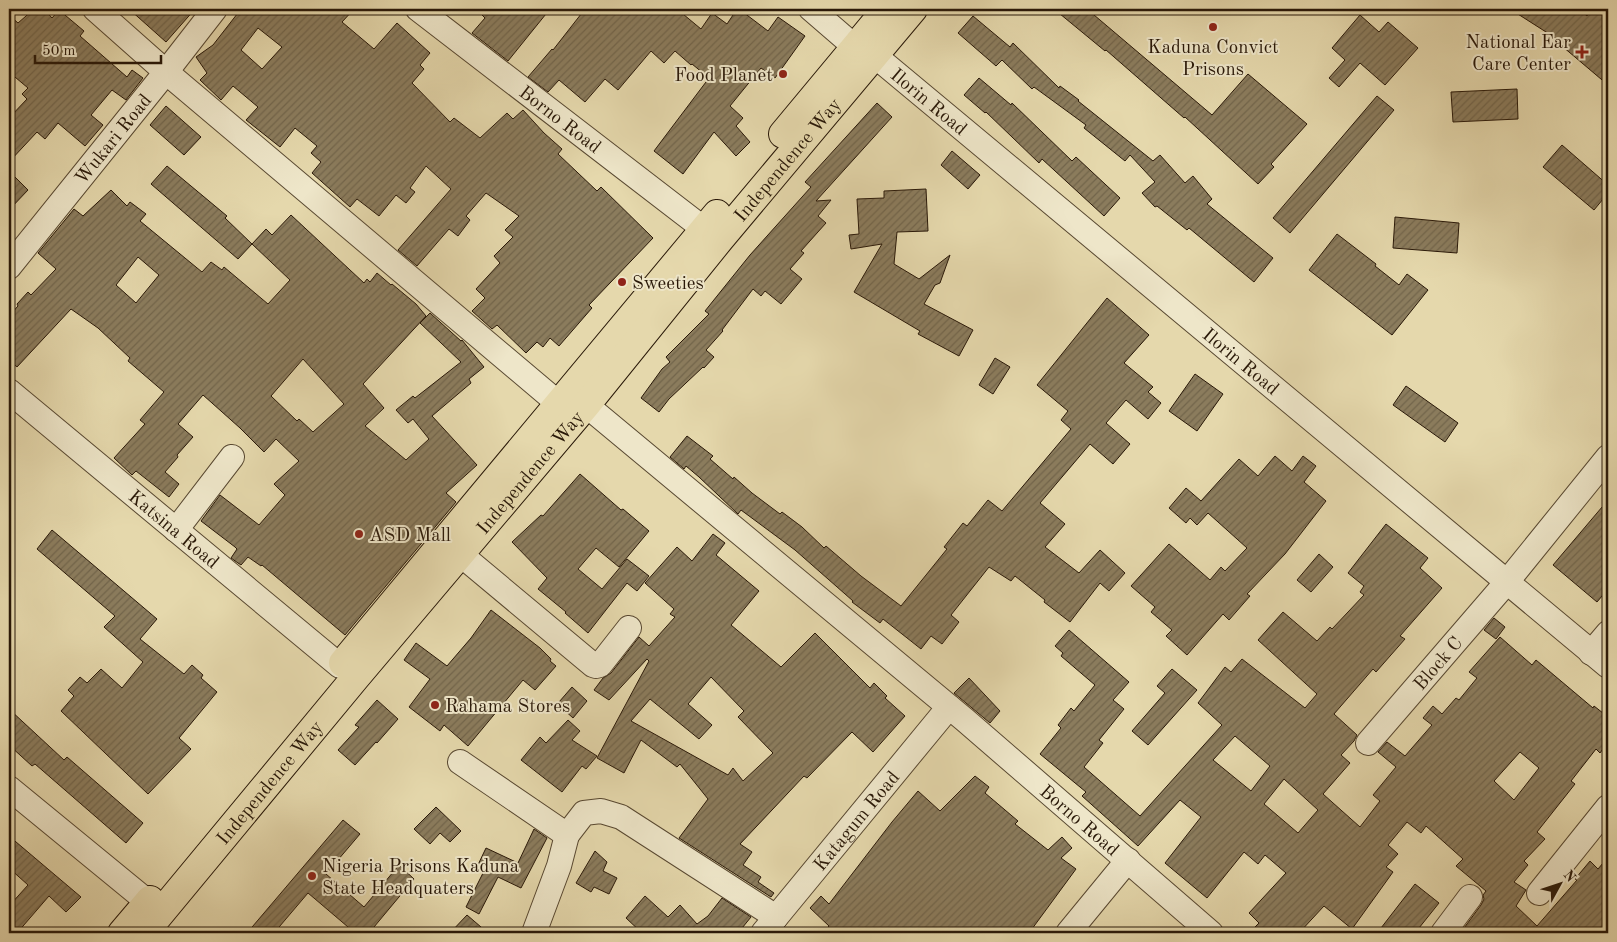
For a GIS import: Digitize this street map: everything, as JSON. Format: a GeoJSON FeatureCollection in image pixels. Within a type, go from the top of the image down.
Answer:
{"type":"FeatureCollection","features":[{"type":"Feature","properties":{"kind":"main road","name":"Independence Way"},"geometry":{"type":"LineString","coordinates":[[144,933],[356,677],[586,405],[720,239],[865,51],[887,9]]}},
{"type":"Feature","properties":{"kind":"main road","name":"Independence Way"},"geometry":{"type":"LineString","coordinates":[[122,933],[340,666],[704,229],[865,51],[913,9]]}},
{"type":"Feature","properties":{"kind":"street"},"geometry":{"type":"LineString","coordinates":[[95,9],[166,72],[558,403]]}},
{"type":"Feature","properties":{"kind":"street","name":"Wukari Road"},"geometry":{"type":"LineString","coordinates":[[9,267],[215,9]]}},
{"type":"Feature","properties":{"kind":"street","name":"Borno Road"},"geometry":{"type":"LineString","coordinates":[[418,9],[704,229]]}},
{"type":"Feature","properties":{"kind":"street","name":"Ilorin Road"},"geometry":{"type":"LineString","coordinates":[[811,9],[865,51],[1600,660]]}},
{"type":"Feature","properties":{"kind":"street","name":"Katsina Road"},"geometry":{"type":"LineString","coordinates":[[9,391],[340,666]]}},
{"type":"Feature","properties":{"kind":"street","name":"Borno Road"},"geometry":{"type":"LineString","coordinates":[[586,405],[949,707],[1128,860],[1210,933]]}},
{"type":"Feature","properties":{"kind":"street"},"geometry":{"type":"LineString","coordinates":[[176,530],[232,456]]}},
{"type":"Feature","properties":{"kind":"street","name":"Block C"},"geometry":{"type":"LineString","coordinates":[[1368,743],[1506,582],[1608,457]]}},
{"type":"Feature","properties":{"kind":"street"},"geometry":{"type":"LineString","coordinates":[[460,554],[593,665],[600,664],[629,628]]}},
{"type":"Feature","properties":{"kind":"street"},"geometry":{"type":"LineString","coordinates":[[1600,660],[1608,633]]}},
{"type":"Feature","properties":{"kind":"street","name":"Katagum Road"},"geometry":{"type":"LineString","coordinates":[[770,925],[949,707]]}},
{"type":"Feature","properties":{"kind":"street"},"geometry":{"type":"LineString","coordinates":[[460,762],[567,835]]}},
{"type":"Feature","properties":{"kind":"street"},"geometry":{"type":"LineString","coordinates":[[9,788],[148,902]]}},
{"type":"Feature","properties":{"kind":"street"},"geometry":{"type":"LineString","coordinates":[[1539,892],[1608,807]]}},
{"type":"Feature","properties":{"kind":"street"},"geometry":{"type":"LineString","coordinates":[[534,933],[560,866],[567,835],[584,813],[601,811],[621,817],[770,925]]}},
{"type":"Feature","properties":{"kind":"street"},"geometry":{"type":"LineString","coordinates":[[1068,933],[1128,860]]}},
{"type":"Feature","properties":{"kind":"street"},"geometry":{"type":"LineString","coordinates":[[1444,933],[1470,897]]}},
{"type":"Feature","properties":{"kind":"building"},"geometry":{"type":"Polygon","coordinates":[[[34,9],[44,9],[52,18],[59,10],[84,31],[80,36],[127,77],[132,70],[143,78],[126,100],[112,90],[91,115],[103,125],[85,146],[58,123],[45,139],[37,132],[9,162],[9,118],[27,99],[22,94],[28,88],[9,72],[9,15],[18,23],[34,9]]]}},
{"type":"Feature","properties":{"kind":"building"},"geometry":{"type":"Polygon","coordinates":[[[129,9],[195,9],[166,42],[129,9]]]}},
{"type":"Feature","properties":{"kind":"building"},"geometry":{"type":"Polygon","coordinates":[[[241,9],[354,9],[342,22],[374,49],[397,23],[430,53],[420,65],[424,69],[412,83],[450,122],[454,118],[480,138],[507,113],[513,119],[523,110],[562,149],[558,154],[597,191],[601,187],[653,238],[589,305],[592,308],[559,346],[550,338],[543,347],[537,342],[526,353],[497,325],[492,329],[472,311],[485,298],[476,289],[500,263],[494,256],[513,237],[505,230],[519,216],[486,193],[466,216],[470,220],[458,236],[449,229],[417,266],[398,250],[451,189],[426,166],[410,188],[415,192],[406,203],[396,195],[379,216],[357,199],[350,207],[312,173],[321,162],[311,153],[317,146],[295,128],[280,147],[246,120],[258,107],[233,86],[221,100],[200,80],[207,73],[196,57],[213,45],[241,9]],[[258,28],[241,50],[262,69],[282,47],[258,28]]]}},
{"type":"Feature","properties":{"kind":"building"},"geometry":{"type":"Polygon","coordinates":[[[476,9],[550,9],[508,61],[472,33],[485,18],[476,9]]]}},
{"type":"Feature","properties":{"kind":"building"},"geometry":{"type":"Polygon","coordinates":[[[585,9],[677,9],[701,29],[712,13],[727,24],[737,9],[739,9],[768,31],[778,17],[805,36],[775,78],[761,68],[730,106],[743,118],[736,126],[750,142],[736,156],[714,132],[683,174],[654,151],[709,78],[675,51],[664,63],[651,51],[618,90],[605,79],[585,102],[559,80],[548,92],[528,77],[553,50],[585,9]]]}},
{"type":"Feature","properties":{"kind":"building"},"geometry":{"type":"Polygon","coordinates":[[[1054,9],[1087,9],[1212,115],[1248,74],[1307,124],[1271,164],[1274,167],[1258,184],[1185,117],[1054,9]]]}},
{"type":"Feature","properties":{"kind":"building","name":"National Ear Care Center"},"geometry":{"type":"Polygon","coordinates":[[[1510,9],[1579,9],[1587,16],[1591,9],[1608,9],[1608,85],[1556,41],[1557,39],[1510,9]]]}},
{"type":"Feature","properties":{"kind":"building"},"geometry":{"type":"Polygon","coordinates":[[[1360,15],[1379,32],[1388,22],[1418,48],[1385,85],[1360,63],[1339,87],[1329,78],[1345,60],[1332,48],[1360,15]]]}},
{"type":"Feature","properties":{"kind":"building"},"geometry":{"type":"Polygon","coordinates":[[[973,16],[1010,47],[1013,43],[1059,88],[1060,86],[1079,100],[1153,161],[1160,155],[1185,183],[1193,176],[1212,199],[1207,204],[1273,258],[1254,282],[1189,228],[1187,230],[1157,206],[1155,207],[1142,193],[1155,182],[1130,155],[1125,161],[1084,128],[1086,125],[1034,87],[1032,89],[1002,60],[996,66],[958,33],[973,16]]]}},
{"type":"Feature","properties":{"kind":"building"},"geometry":{"type":"Polygon","coordinates":[[[979,78],[1011,105],[1012,103],[1072,161],[1076,157],[1120,198],[1104,216],[1042,159],[1039,163],[986,112],[964,95],[979,78]]]}},
{"type":"Feature","properties":{"kind":"building"},"geometry":{"type":"Polygon","coordinates":[[[1517,89],[1518,119],[1453,122],[1451,92],[1517,89]]]}},
{"type":"Feature","properties":{"kind":"building"},"geometry":{"type":"Polygon","coordinates":[[[1377,96],[1394,110],[1290,233],[1273,218],[1377,96]]]}},
{"type":"Feature","properties":{"kind":"building"},"geometry":{"type":"Polygon","coordinates":[[[877,103],[892,117],[816,201],[831,200],[818,216],[826,223],[801,251],[804,253],[790,269],[802,279],[781,304],[765,291],[761,296],[753,289],[723,331],[706,350],[714,357],[669,399],[659,412],[641,398],[662,369],[670,362],[666,357],[709,314],[705,311],[750,255],[811,187],[805,182],[877,103]]]}},
{"type":"Feature","properties":{"kind":"building"},"geometry":{"type":"Polygon","coordinates":[[[166,106],[201,137],[184,155],[150,125],[166,106]]]}},
{"type":"Feature","properties":{"kind":"building"},"geometry":{"type":"Polygon","coordinates":[[[1562,145],[1608,185],[1608,193],[1594,210],[1543,167],[1562,145]]]}},
{"type":"Feature","properties":{"kind":"building"},"geometry":{"type":"Polygon","coordinates":[[[952,151],[980,175],[968,189],[941,165],[952,151]]]}},
{"type":"Feature","properties":{"kind":"building"},"geometry":{"type":"Polygon","coordinates":[[[167,166],[227,216],[225,218],[252,244],[238,259],[151,184],[167,166]]]}},
{"type":"Feature","properties":{"kind":"building"},"geometry":{"type":"Polygon","coordinates":[[[9,171],[28,190],[9,210],[9,171]]]}},
{"type":"Feature","properties":{"kind":"building"},"geometry":{"type":"Polygon","coordinates":[[[926,189],[928,231],[897,232],[894,264],[919,279],[950,255],[940,283],[935,285],[924,304],[973,330],[959,356],[918,334],[920,331],[854,292],[882,244],[851,249],[849,235],[859,234],[857,199],[884,198],[884,191],[926,189]]]}},
{"type":"Feature","properties":{"kind":"building"},"geometry":{"type":"Polygon","coordinates":[[[111,190],[127,206],[130,202],[146,214],[140,221],[202,272],[211,262],[222,270],[224,267],[268,304],[290,280],[252,244],[266,229],[272,235],[291,215],[364,283],[367,279],[370,282],[377,273],[392,284],[416,304],[426,316],[363,384],[384,408],[365,426],[406,460],[429,439],[413,419],[408,423],[396,410],[413,396],[415,398],[461,362],[420,323],[430,313],[462,340],[484,367],[469,379],[471,383],[432,416],[477,465],[446,493],[456,502],[345,635],[262,565],[248,557],[241,565],[231,558],[237,549],[201,521],[220,495],[259,525],[285,495],[274,484],[299,461],[276,439],[264,452],[203,395],[178,424],[193,437],[165,472],[179,484],[169,497],[136,471],[132,475],[114,458],[145,424],[140,420],[164,392],[128,361],[130,358],[98,328],[71,309],[17,367],[9,360],[9,316],[28,292],[31,295],[56,269],[38,253],[74,209],[83,216],[111,190]],[[138,257],[116,285],[136,303],[159,275],[138,257]],[[303,359],[271,396],[297,421],[299,419],[313,432],[344,404],[303,359]]]}},
{"type":"Feature","properties":{"kind":"building"},"geometry":{"type":"Polygon","coordinates":[[[1395,217],[1459,223],[1457,253],[1393,248],[1395,217]]]}},
{"type":"Feature","properties":{"kind":"building"},"geometry":{"type":"Polygon","coordinates":[[[1337,234],[1376,264],[1375,266],[1399,285],[1407,274],[1428,290],[1392,335],[1309,270],[1337,234]]]}},
{"type":"Feature","properties":{"kind":"building"},"geometry":{"type":"Polygon","coordinates":[[[1107,298],[1149,335],[1124,363],[1153,387],[1148,392],[1161,403],[1148,419],[1126,400],[1106,423],[1130,444],[1113,464],[1090,444],[1040,503],[1065,524],[1045,547],[1079,573],[1100,550],[1125,573],[1109,591],[1100,583],[1070,622],[1015,576],[1011,581],[989,567],[951,615],[959,622],[942,644],[931,636],[921,649],[883,619],[880,623],[852,602],[795,550],[741,510],[738,514],[686,466],[684,469],[670,457],[687,436],[713,456],[710,459],[733,479],[734,477],[780,514],[782,512],[802,527],[824,548],[826,546],[861,576],[901,606],[947,549],[944,547],[963,523],[967,526],[988,500],[1002,511],[1071,429],[1061,420],[1068,411],[1037,385],[1107,298]]]}},
{"type":"Feature","properties":{"kind":"building"},"geometry":{"type":"Polygon","coordinates":[[[995,358],[1010,367],[993,394],[979,385],[995,358]]]}},
{"type":"Feature","properties":{"kind":"building"},"geometry":{"type":"Polygon","coordinates":[[[1195,374],[1223,394],[1197,431],[1169,411],[1195,374]]]}},
{"type":"Feature","properties":{"kind":"building"},"geometry":{"type":"Polygon","coordinates":[[[1406,386],[1458,423],[1445,442],[1393,405],[1406,386]]]}},
{"type":"Feature","properties":{"kind":"building"},"geometry":{"type":"Polygon","coordinates":[[[1275,456],[1292,471],[1303,456],[1316,466],[1304,482],[1326,501],[1285,554],[1247,594],[1250,596],[1229,620],[1223,614],[1187,655],[1166,636],[1172,630],[1151,612],[1155,607],[1131,586],[1169,544],[1210,580],[1221,567],[1225,571],[1247,548],[1208,513],[1197,525],[1190,518],[1186,523],[1169,508],[1186,488],[1201,501],[1239,459],[1258,476],[1275,456]]]}},
{"type":"Feature","properties":{"kind":"building"},"geometry":{"type":"Polygon","coordinates":[[[580,474],[621,510],[623,509],[649,531],[619,567],[596,548],[578,569],[602,589],[627,559],[649,576],[637,591],[627,583],[588,633],[538,589],[547,578],[512,542],[541,515],[543,516],[580,474]]]}},
{"type":"Feature","properties":{"kind":"building"},"geometry":{"type":"Polygon","coordinates":[[[1608,500],[1608,589],[1597,602],[1553,565],[1608,500]]]}},
{"type":"Feature","properties":{"kind":"building"},"geometry":{"type":"Polygon","coordinates":[[[1386,524],[1428,558],[1420,568],[1442,588],[1400,636],[1405,639],[1376,672],[1373,669],[1334,714],[1357,735],[1341,755],[1350,763],[1323,794],[1360,827],[1380,801],[1373,795],[1396,767],[1378,752],[1387,742],[1405,756],[1432,725],[1423,718],[1433,706],[1442,714],[1456,698],[1459,700],[1477,678],[1469,672],[1500,637],[1532,665],[1536,660],[1593,708],[1594,706],[1608,717],[1608,742],[1600,753],[1596,749],[1571,781],[1575,784],[1537,832],[1545,839],[1524,861],[1528,865],[1514,882],[1526,890],[1516,906],[1537,926],[1577,880],[1575,879],[1590,861],[1598,869],[1608,857],[1608,933],[1470,933],[1464,928],[1481,905],[1486,891],[1456,866],[1463,859],[1426,826],[1421,833],[1407,822],[1388,845],[1398,854],[1386,867],[1393,872],[1352,929],[1324,906],[1299,933],[1249,933],[1259,923],[1249,913],[1286,873],[1265,855],[1258,864],[1244,852],[1207,898],[1165,863],[1201,817],[1180,800],[1138,846],[1082,796],[1086,792],[1040,754],[1061,728],[1058,725],[1071,708],[1074,711],[1095,685],[1061,656],[1063,653],[1055,646],[1069,630],[1129,682],[1113,700],[1124,709],[1099,740],[1103,743],[1084,767],[1140,816],[1222,725],[1198,703],[1225,667],[1231,672],[1242,659],[1305,708],[1317,694],[1258,640],[1283,612],[1317,641],[1330,627],[1332,629],[1364,595],[1360,592],[1364,586],[1348,573],[1386,524]],[[1235,736],[1213,760],[1251,791],[1270,766],[1235,736]],[[1520,752],[1494,781],[1514,800],[1539,768],[1520,752]],[[1284,779],[1264,804],[1298,833],[1318,810],[1284,779]]]}},
{"type":"Feature","properties":{"kind":"building"},"geometry":{"type":"Polygon","coordinates":[[[52,530],[157,619],[140,639],[184,674],[192,665],[203,675],[201,678],[217,692],[179,738],[191,749],[148,794],[61,711],[74,696],[68,690],[80,677],[87,683],[101,669],[122,688],[143,662],[104,627],[115,616],[37,549],[52,530]]]}},
{"type":"Feature","properties":{"kind":"building"},"geometry":{"type":"Polygon","coordinates":[[[713,534],[725,543],[716,555],[759,591],[731,625],[781,667],[815,633],[870,688],[874,683],[887,696],[885,698],[905,716],[873,752],[852,732],[807,778],[804,776],[740,844],[752,852],[743,865],[761,877],[758,882],[774,893],[771,897],[679,838],[708,799],[680,764],[677,767],[641,740],[624,773],[597,758],[649,661],[647,659],[609,700],[594,690],[603,678],[611,673],[639,637],[649,646],[675,617],[670,614],[674,609],[645,583],[677,547],[692,561],[713,534]],[[711,677],[688,704],[712,725],[699,739],[650,699],[631,721],[728,775],[733,768],[743,781],[773,753],[738,717],[744,711],[711,677]]]}},
{"type":"Feature","properties":{"kind":"building"},"geometry":{"type":"Polygon","coordinates":[[[1319,554],[1333,567],[1311,592],[1297,580],[1319,554]]]}},
{"type":"Feature","properties":{"kind":"building"},"geometry":{"type":"Polygon","coordinates":[[[491,610],[540,648],[556,666],[535,690],[523,680],[468,746],[444,725],[440,731],[409,707],[430,679],[404,660],[416,643],[447,666],[471,638],[491,610]]]}},
{"type":"Feature","properties":{"kind":"building"},"geometry":{"type":"Polygon","coordinates":[[[1494,618],[1505,627],[1496,639],[1484,630],[1494,618]]]}},
{"type":"Feature","properties":{"kind":"building"},"geometry":{"type":"Polygon","coordinates":[[[1172,669],[1197,690],[1148,745],[1132,731],[1165,693],[1157,686],[1172,669]]]}},
{"type":"Feature","properties":{"kind":"building"},"geometry":{"type":"Polygon","coordinates":[[[969,678],[1000,711],[990,723],[954,693],[969,678]]]}},
{"type":"Feature","properties":{"kind":"building"},"geometry":{"type":"Polygon","coordinates":[[[572,687],[587,701],[573,718],[562,708],[564,706],[559,702],[572,687]]]}},
{"type":"Feature","properties":{"kind":"building"},"geometry":{"type":"Polygon","coordinates":[[[377,700],[398,719],[355,765],[338,750],[359,727],[355,725],[377,700]]]}},
{"type":"Feature","properties":{"kind":"building"},"geometry":{"type":"Polygon","coordinates":[[[9,709],[64,760],[67,757],[143,823],[126,843],[35,764],[32,766],[9,745],[9,709]]]}},
{"type":"Feature","properties":{"kind":"building"},"geometry":{"type":"Polygon","coordinates":[[[568,720],[580,731],[572,740],[597,756],[586,769],[582,766],[562,792],[521,760],[540,737],[546,743],[568,720]]]}},
{"type":"Feature","properties":{"kind":"building"},"geometry":{"type":"Polygon","coordinates":[[[975,776],[989,787],[985,793],[1018,821],[1015,824],[1048,850],[1062,837],[1072,848],[1061,858],[1076,869],[1029,933],[822,933],[829,926],[810,908],[821,896],[829,904],[918,791],[940,811],[975,776]]]}},
{"type":"Feature","properties":{"kind":"building"},"geometry":{"type":"Polygon","coordinates":[[[436,807],[461,831],[450,842],[440,833],[430,844],[414,829],[436,807]]]}},
{"type":"Feature","properties":{"kind":"building","name":"Nigeria Prisons Kaduna State Headquaters"},"geometry":{"type":"Polygon","coordinates":[[[343,820],[360,834],[326,874],[364,907],[399,865],[414,879],[369,933],[343,933],[348,927],[308,893],[274,933],[247,933],[343,820]]]}},
{"type":"Feature","properties":{"kind":"building"},"geometry":{"type":"Polygon","coordinates":[[[534,829],[547,838],[521,888],[498,877],[479,914],[466,907],[483,873],[476,869],[486,848],[518,863],[534,829]]]}},
{"type":"Feature","properties":{"kind":"building"},"geometry":{"type":"Polygon","coordinates":[[[9,836],[81,897],[66,912],[49,896],[17,933],[9,933],[9,906],[28,885],[9,868],[9,836]]]}},
{"type":"Feature","properties":{"kind":"building"},"geometry":{"type":"Polygon","coordinates":[[[595,851],[607,862],[603,871],[617,878],[609,894],[594,887],[591,892],[576,883],[595,851]]]}},
{"type":"Feature","properties":{"kind":"building"},"geometry":{"type":"Polygon","coordinates":[[[1415,884],[1439,903],[1415,933],[1388,933],[1381,928],[1415,884]]]}},
{"type":"Feature","properties":{"kind":"building"},"geometry":{"type":"Polygon","coordinates":[[[645,896],[668,917],[680,905],[697,924],[708,916],[722,898],[751,917],[738,933],[642,933],[626,918],[645,896]]]}},
{"type":"Feature","properties":{"kind":"building"},"geometry":{"type":"Polygon","coordinates":[[[467,915],[488,933],[450,933],[467,915]]]}},
{"type":"Feature","properties":{"kind":"place","name":"Kaduna Convict Prisons"},"geometry":{"type":"Point","coordinates":[1213,27]}},
{"type":"Feature","properties":{"kind":"place","name":"National Ear Care Center"},"geometry":{"type":"Point","coordinates":[1582,52]}},
{"type":"Feature","properties":{"kind":"place","name":"Food Planet"},"geometry":{"type":"Point","coordinates":[783,74]}},
{"type":"Feature","properties":{"kind":"place","name":"Sweeties"},"geometry":{"type":"Point","coordinates":[622,282]}},
{"type":"Feature","properties":{"kind":"place","name":"ASD Mall"},"geometry":{"type":"Point","coordinates":[359,534]}},
{"type":"Feature","properties":{"kind":"place","name":"Rahama Stores"},"geometry":{"type":"Point","coordinates":[435,705]}},
{"type":"Feature","properties":{"kind":"place","name":"Nigeria Prisons Kaduna State Headquaters"},"geometry":{"type":"Point","coordinates":[312,876]}}]}
